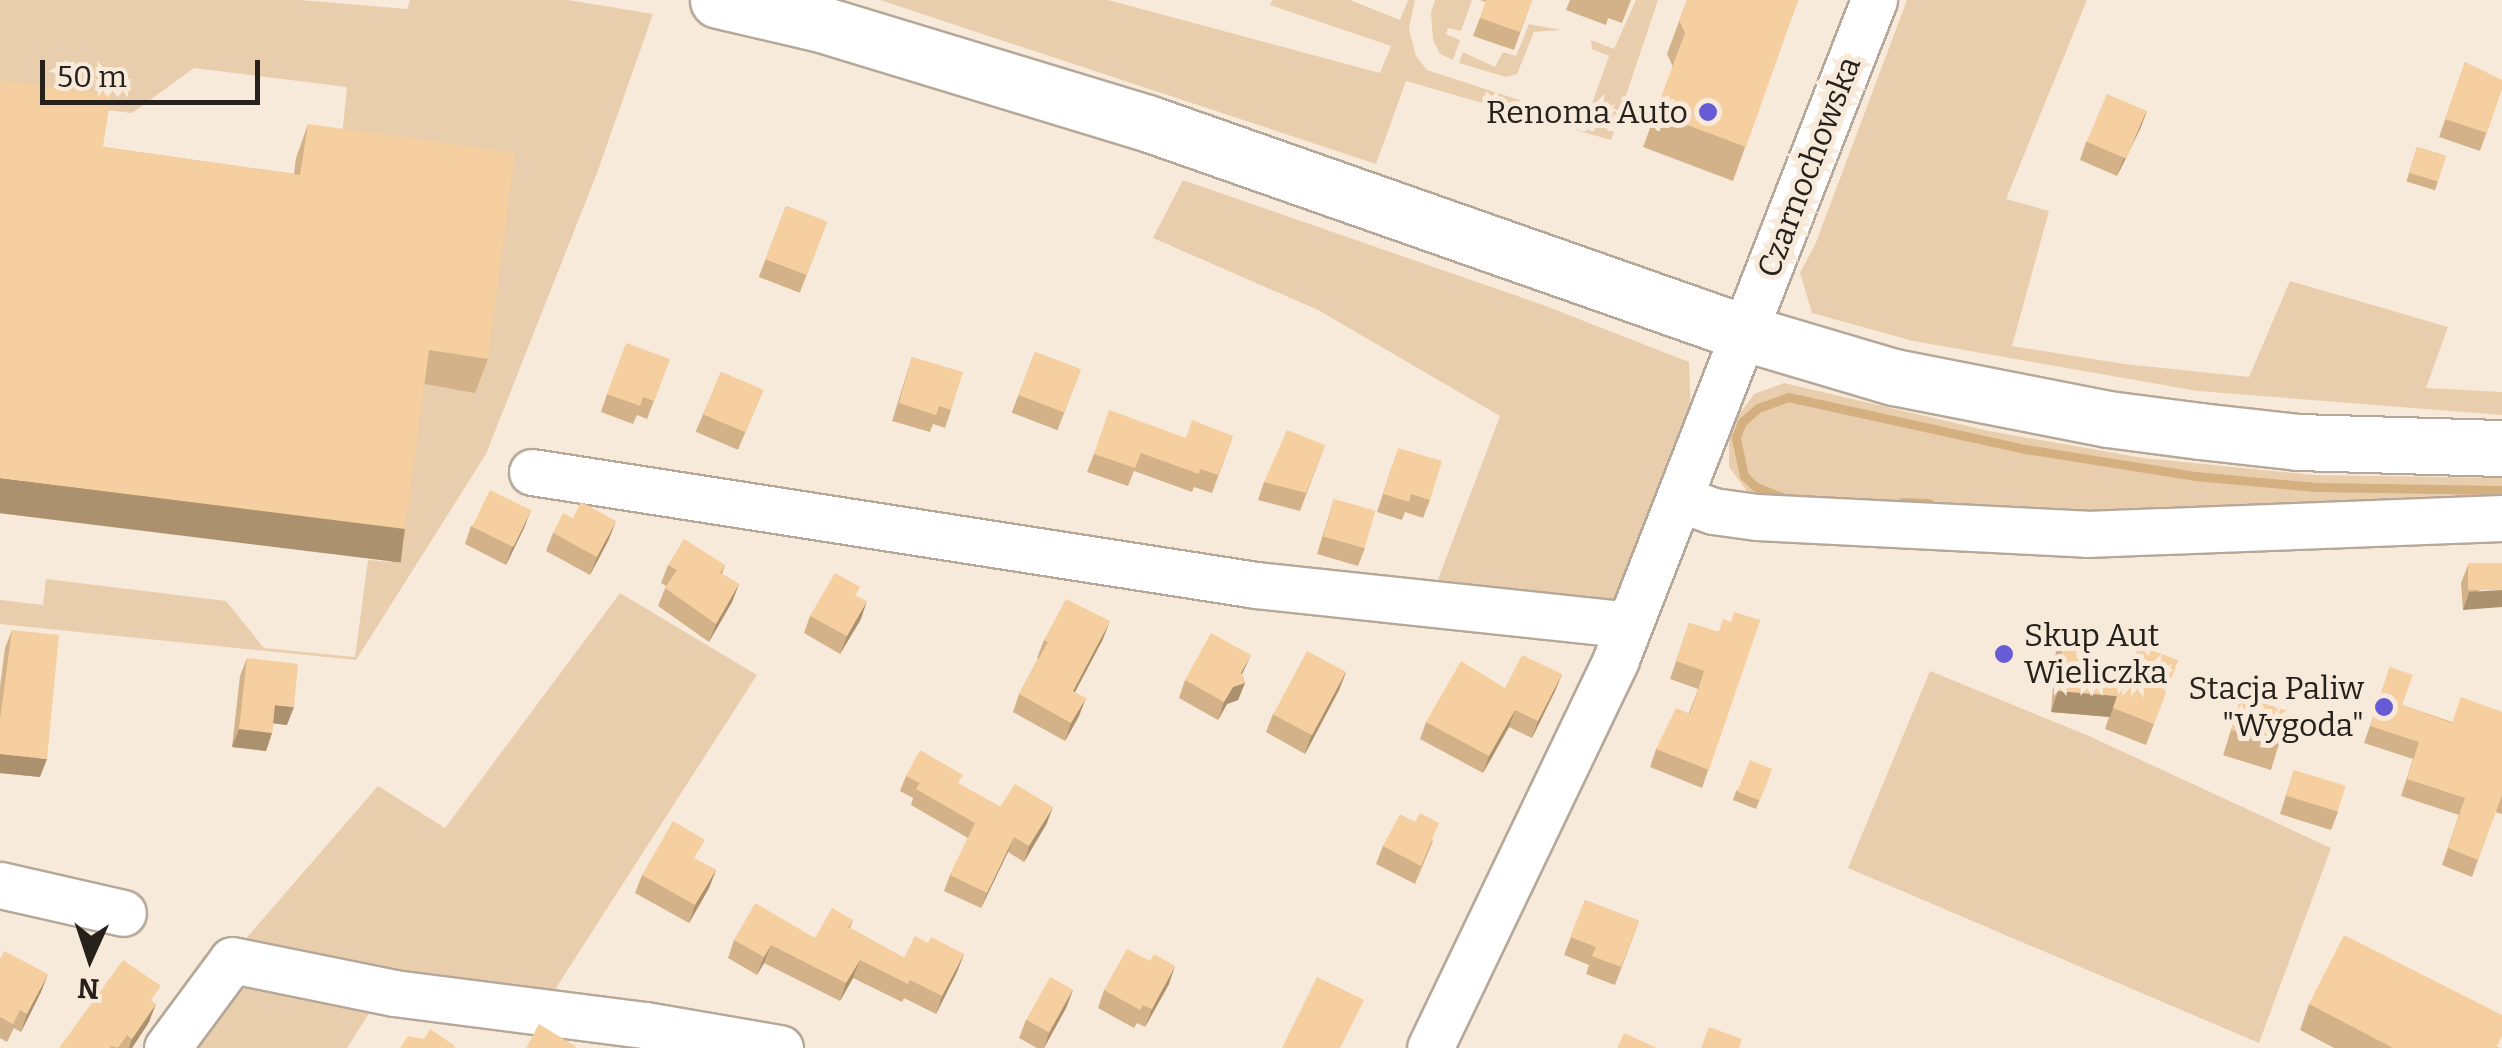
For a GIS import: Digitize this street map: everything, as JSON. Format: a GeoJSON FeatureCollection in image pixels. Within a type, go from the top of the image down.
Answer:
{"type":"FeatureCollection","features":[{"type":"Feature","properties":{"kind":"main road"},"geometry":{"type":"LineString","coordinates":[[718,0],[820,24],[1147,123],[1745,333],[1894,377],[2108,420],[2298,442],[2502,448]]}},
{"type":"Feature","properties":{"kind":"street","name":"Czarnochowska"},"geometry":{"type":"LineString","coordinates":[[1430,1048],[1511,886],[1629,626],[1874,0]]}},
{"type":"Feature","properties":{"kind":"street"},"geometry":{"type":"LineString","coordinates":[[532,472],[1256,585],[1629,626]]}},
{"type":"Feature","properties":{"kind":"street"},"geometry":{"type":"LineString","coordinates":[[1680,499],[1714,511],[1791,520],[2087,534],[2502,518]]}},
{"type":"Feature","properties":{"kind":"street"},"geometry":{"type":"LineString","coordinates":[[0,884],[122,913]]}},
{"type":"Feature","properties":{"kind":"street"},"geometry":{"type":"LineString","coordinates":[[167,1048],[232,960],[394,993],[645,1025],[780,1048]]}},
{"type":"Feature","properties":{"kind":"shaded area"},"geometry":{"type":"Polygon","coordinates":[[[0,0],[300,0],[407,9],[410,0],[568,0],[653,14],[597,173],[486,454],[356,660],[0,624],[0,600],[43,605],[46,579],[226,601],[264,648],[355,657],[368,560],[393,562],[417,383],[475,392],[342,137],[347,87],[194,68],[132,113],[0,98],[0,0]]]}},
{"type":"Feature","properties":{"kind":"shaded area"},"geometry":{"type":"Polygon","coordinates":[[[880,0],[1108,0],[1380,73],[1391,46],[1270,5],[1272,0],[1350,0],[1400,20],[1408,0],[1415,0],[1409,29],[1416,56],[1427,70],[1556,112],[1576,113],[1590,109],[1609,56],[1592,49],[1591,40],[1614,49],[1636,0],[1658,0],[1611,140],[1406,81],[1376,164],[880,0]]]}},
{"type":"Feature","properties":{"kind":"shaded area"},"geometry":{"type":"Polygon","coordinates":[[[1435,0],[1472,0],[1461,31],[1448,28],[1446,34],[1460,40],[1453,60],[1440,54],[1433,40],[1431,12],[1435,0]]]}},
{"type":"Feature","properties":{"kind":"shaded area"},"geometry":{"type":"Polygon","coordinates":[[[1907,0],[2087,0],[2006,199],[2049,211],[2012,346],[2124,364],[2249,377],[2290,281],[2448,327],[2426,388],[2502,392],[2502,415],[2198,391],[1913,341],[1812,313],[1800,273],[1815,245],[1907,0]]]}},
{"type":"Feature","properties":{"kind":"shaded area"},"geometry":{"type":"Polygon","coordinates":[[[1529,24],[1561,30],[1534,32],[1517,74],[1506,77],[1459,63],[1463,52],[1495,67],[1503,52],[1516,56],[1529,24]]]}},
{"type":"Feature","properties":{"kind":"shaded area"},"geometry":{"type":"Polygon","coordinates":[[[1183,180],[1543,305],[1689,362],[1691,420],[1615,615],[1431,598],[1500,416],[1318,310],[1153,238],[1183,180]]]}},
{"type":"Feature","properties":{"kind":"shaded area"},"geometry":{"type":"Polygon","coordinates":[[[1784,383],[1989,431],[2143,458],[2314,475],[2502,478],[2502,502],[2131,520],[1749,494],[1729,467],[1729,428],[1754,394],[1784,383]]]}},
{"type":"Feature","properties":{"kind":"shaded area"},"geometry":{"type":"Polygon","coordinates":[[[620,593],[757,675],[547,1002],[237,949],[378,786],[445,828],[620,593]]]}},
{"type":"Feature","properties":{"kind":"shaded area"},"geometry":{"type":"Polygon","coordinates":[[[1930,671],[2089,736],[2331,848],[2259,1043],[1848,868],[1930,671]]]}},
{"type":"Feature","properties":{"kind":"shaded area"},"geometry":{"type":"Polygon","coordinates":[[[264,980],[375,1004],[347,1048],[181,1048],[226,991],[264,980]]]}},
{"type":"Feature","properties":{"kind":"building"},"geometry":{"type":"Polygon","coordinates":[[[1486,0],[1532,0],[1520,32],[1480,18],[1486,0]]]}},
{"type":"Feature","properties":{"kind":"building","name":"Renoma Auto"},"geometry":{"type":"Polygon","coordinates":[[[1687,0],[1798,0],[1746,147],[1655,113],[1685,33],[1679,20],[1687,0]]]}},
{"type":"Feature","properties":{"kind":"building"},"geometry":{"type":"Polygon","coordinates":[[[2465,62],[2502,80],[2487,133],[2445,119],[2465,62]]]}},
{"type":"Feature","properties":{"kind":"building"},"geometry":{"type":"Polygon","coordinates":[[[0,81],[111,95],[103,147],[300,175],[308,124],[515,153],[488,359],[429,350],[405,529],[0,478],[0,81]]]}},
{"type":"Feature","properties":{"kind":"building"},"geometry":{"type":"Polygon","coordinates":[[[2107,94],[2147,111],[2126,159],[2087,142],[2107,94]]]}},
{"type":"Feature","properties":{"kind":"building"},"geometry":{"type":"Polygon","coordinates":[[[2417,147],[2446,156],[2438,182],[2409,173],[2417,147]]]}},
{"type":"Feature","properties":{"kind":"building"},"geometry":{"type":"Polygon","coordinates":[[[786,206],[827,222],[807,275],[766,259],[786,206]]]}},
{"type":"Feature","properties":{"kind":"building"},"geometry":{"type":"Polygon","coordinates":[[[626,343],[670,359],[654,401],[643,397],[640,406],[607,394],[626,343]]]}},
{"type":"Feature","properties":{"kind":"building"},"geometry":{"type":"Polygon","coordinates":[[[1035,352],[1081,370],[1064,413],[1019,395],[1035,352]]]}},
{"type":"Feature","properties":{"kind":"building"},"geometry":{"type":"Polygon","coordinates":[[[912,357],[963,372],[951,410],[939,406],[936,415],[899,403],[912,357]]]}},
{"type":"Feature","properties":{"kind":"building"},"geometry":{"type":"Polygon","coordinates":[[[721,372],[763,390],[745,432],[703,414],[721,372]]]}},
{"type":"Feature","properties":{"kind":"building"},"geometry":{"type":"Polygon","coordinates":[[[1109,410],[1186,438],[1192,420],[1233,436],[1218,475],[1200,469],[1199,474],[1141,453],[1135,468],[1094,454],[1109,410]]]}},
{"type":"Feature","properties":{"kind":"building"},"geometry":{"type":"Polygon","coordinates":[[[1287,430],[1325,445],[1306,493],[1264,482],[1287,430]]]}},
{"type":"Feature","properties":{"kind":"building"},"geometry":{"type":"Polygon","coordinates":[[[1398,448],[1442,461],[1430,500],[1411,494],[1409,502],[1383,494],[1398,448]]]}},
{"type":"Feature","properties":{"kind":"building"},"geometry":{"type":"Polygon","coordinates":[[[490,490],[531,510],[513,547],[472,527],[490,490]]]}},
{"type":"Feature","properties":{"kind":"building"},"geometry":{"type":"Polygon","coordinates":[[[1334,499],[1375,511],[1365,548],[1323,536],[1334,499]]]}},
{"type":"Feature","properties":{"kind":"building"},"geometry":{"type":"Polygon","coordinates":[[[581,502],[616,521],[597,557],[553,533],[563,513],[573,518],[581,502]]]}},
{"type":"Feature","properties":{"kind":"building"},"geometry":{"type":"Polygon","coordinates":[[[684,539],[725,565],[720,573],[739,584],[716,624],[665,588],[677,570],[668,565],[684,539]]]}},
{"type":"Feature","properties":{"kind":"building"},"geometry":{"type":"Polygon","coordinates":[[[2468,563],[2502,563],[2502,590],[2468,590],[2468,563]]]}},
{"type":"Feature","properties":{"kind":"building"},"geometry":{"type":"Polygon","coordinates":[[[835,573],[860,587],[855,595],[867,601],[847,636],[810,616],[835,573]]]}},
{"type":"Feature","properties":{"kind":"building"},"geometry":{"type":"Polygon","coordinates":[[[1066,599],[1110,621],[1073,691],[1086,698],[1071,723],[1019,694],[1066,599]]]}},
{"type":"Feature","properties":{"kind":"building"},"geometry":{"type":"Polygon","coordinates":[[[1734,612],[1760,620],[1709,770],[1656,749],[1676,708],[1690,714],[1704,671],[1676,661],[1689,623],[1719,632],[1723,619],[1731,622],[1734,612]]]}},
{"type":"Feature","properties":{"kind":"building"},"geometry":{"type":"Polygon","coordinates":[[[2064,628],[2088,630],[2086,663],[2128,667],[2137,645],[2178,660],[2154,724],[2113,708],[2117,696],[2058,691],[2064,628]]]}},
{"type":"Feature","properties":{"kind":"building"},"geometry":{"type":"Polygon","coordinates":[[[12,630],[59,635],[47,759],[0,754],[0,719],[12,630]]]}},
{"type":"Feature","properties":{"kind":"building"},"geometry":{"type":"Polygon","coordinates":[[[1211,633],[1251,655],[1241,672],[1245,683],[1233,687],[1224,702],[1185,680],[1211,633]]]}},
{"type":"Feature","properties":{"kind":"building"},"geometry":{"type":"Polygon","coordinates":[[[1307,651],[1346,672],[1312,735],[1273,715],[1307,651]]]}},
{"type":"Feature","properties":{"kind":"building"},"geometry":{"type":"Polygon","coordinates":[[[1522,655],[1562,674],[1538,721],[1515,710],[1489,756],[1426,722],[1461,661],[1505,688],[1522,655]]]}},
{"type":"Feature","properties":{"kind":"building"},"geometry":{"type":"Polygon","coordinates":[[[247,658],[298,664],[294,707],[275,705],[272,733],[239,729],[247,658]]]}},
{"type":"Feature","properties":{"kind":"building"},"geometry":{"type":"Polygon","coordinates":[[[2390,667],[2413,675],[2402,705],[2452,723],[2461,697],[2502,712],[2502,795],[2478,860],[2448,848],[2465,798],[2407,779],[2419,742],[2370,726],[2390,667]]]}},
{"type":"Feature","properties":{"kind":"building"},"geometry":{"type":"Polygon","coordinates":[[[2241,697],[2289,712],[2279,744],[2231,730],[2241,697]]]}},
{"type":"Feature","properties":{"kind":"building"},"geometry":{"type":"Polygon","coordinates":[[[920,750],[963,775],[958,783],[1000,807],[1015,784],[1053,807],[1029,846],[1014,837],[987,893],[950,875],[975,823],[916,789],[920,783],[906,776],[920,750]]]}},
{"type":"Feature","properties":{"kind":"building"},"geometry":{"type":"Polygon","coordinates":[[[1750,760],[1772,769],[1760,801],[1737,792],[1750,760]]]}},
{"type":"Feature","properties":{"kind":"building"},"geometry":{"type":"Polygon","coordinates":[[[2294,770],[2346,786],[2338,812],[2286,796],[2294,770]]]}},
{"type":"Feature","properties":{"kind":"building"},"geometry":{"type":"Polygon","coordinates":[[[1420,813],[1439,823],[1421,866],[1383,846],[1400,814],[1415,822],[1420,813]]]}},
{"type":"Feature","properties":{"kind":"building"},"geometry":{"type":"Polygon","coordinates":[[[673,821],[705,840],[694,858],[716,870],[695,905],[642,875],[673,821]]]}},
{"type":"Feature","properties":{"kind":"building"},"geometry":{"type":"Polygon","coordinates":[[[1585,900],[1639,921],[1621,967],[1592,956],[1596,947],[1570,937],[1585,900]]]}},
{"type":"Feature","properties":{"kind":"building"},"geometry":{"type":"Polygon","coordinates":[[[755,903],[815,938],[832,908],[853,920],[848,927],[904,958],[915,936],[928,943],[931,937],[964,954],[942,996],[860,960],[846,983],[771,945],[764,957],[734,940],[755,903]]]}},
{"type":"Feature","properties":{"kind":"building"},"geometry":{"type":"Polygon","coordinates":[[[2344,935],[2502,1015],[2502,1036],[2496,1048],[2393,1048],[2309,1004],[2344,935]]]}},
{"type":"Feature","properties":{"kind":"building"},"geometry":{"type":"Polygon","coordinates":[[[1127,949],[1150,961],[1154,954],[1175,966],[1152,1009],[1143,1005],[1140,1010],[1104,990],[1127,949]]]}},
{"type":"Feature","properties":{"kind":"building"},"geometry":{"type":"Polygon","coordinates":[[[4,951],[48,974],[27,1014],[20,1010],[13,1024],[0,1017],[0,959],[4,951]]]}},
{"type":"Feature","properties":{"kind":"building"},"geometry":{"type":"Polygon","coordinates":[[[123,960],[161,986],[151,1000],[156,1004],[132,1039],[127,1035],[118,1048],[59,1048],[123,960]]]}},
{"type":"Feature","properties":{"kind":"building"},"geometry":{"type":"Polygon","coordinates":[[[1050,977],[1073,990],[1049,1032],[1026,1020],[1050,977]]]}},
{"type":"Feature","properties":{"kind":"building"},"geometry":{"type":"Polygon","coordinates":[[[1317,977],[1364,1000],[1340,1048],[1282,1048],[1317,977]]]}},
{"type":"Feature","properties":{"kind":"building"},"geometry":{"type":"Polygon","coordinates":[[[539,1024],[575,1046],[576,1048],[526,1048],[539,1024]]]}},
{"type":"Feature","properties":{"kind":"building"},"geometry":{"type":"Polygon","coordinates":[[[1709,1027],[1742,1039],[1739,1048],[1701,1048],[1709,1027]]]}},
{"type":"Feature","properties":{"kind":"building"},"geometry":{"type":"Polygon","coordinates":[[[430,1029],[454,1048],[400,1048],[408,1036],[424,1039],[430,1029]]]}},
{"type":"Feature","properties":{"kind":"building"},"geometry":{"type":"Polygon","coordinates":[[[1624,1033],[1657,1048],[1617,1048],[1624,1033]]]}},
{"type":"Feature","properties":{"kind":"waterway"},"geometry":{"type":"LineString","coordinates":[[1782,497],[1756,487],[1744,476],[1736,437],[1742,422],[1758,408],[1788,397],[2025,449],[2195,476],[2317,487],[2502,490]]}},
{"type":"Feature","properties":{"kind":"waterway"},"geometry":{"type":"LineString","coordinates":[[1902,502],[1929,503]]}},
{"type":"Feature","properties":{"kind":"place","name":"Renoma Auto"},"geometry":{"type":"Point","coordinates":[1708,112]}},
{"type":"Feature","properties":{"kind":"place","name":"Skup Aut Wieliczka"},"geometry":{"type":"Point","coordinates":[2004,654]}},
{"type":"Feature","properties":{"kind":"place","name":"Stacja Paliw \"Wygoda\""},"geometry":{"type":"Point","coordinates":[2384,707]}}]}
